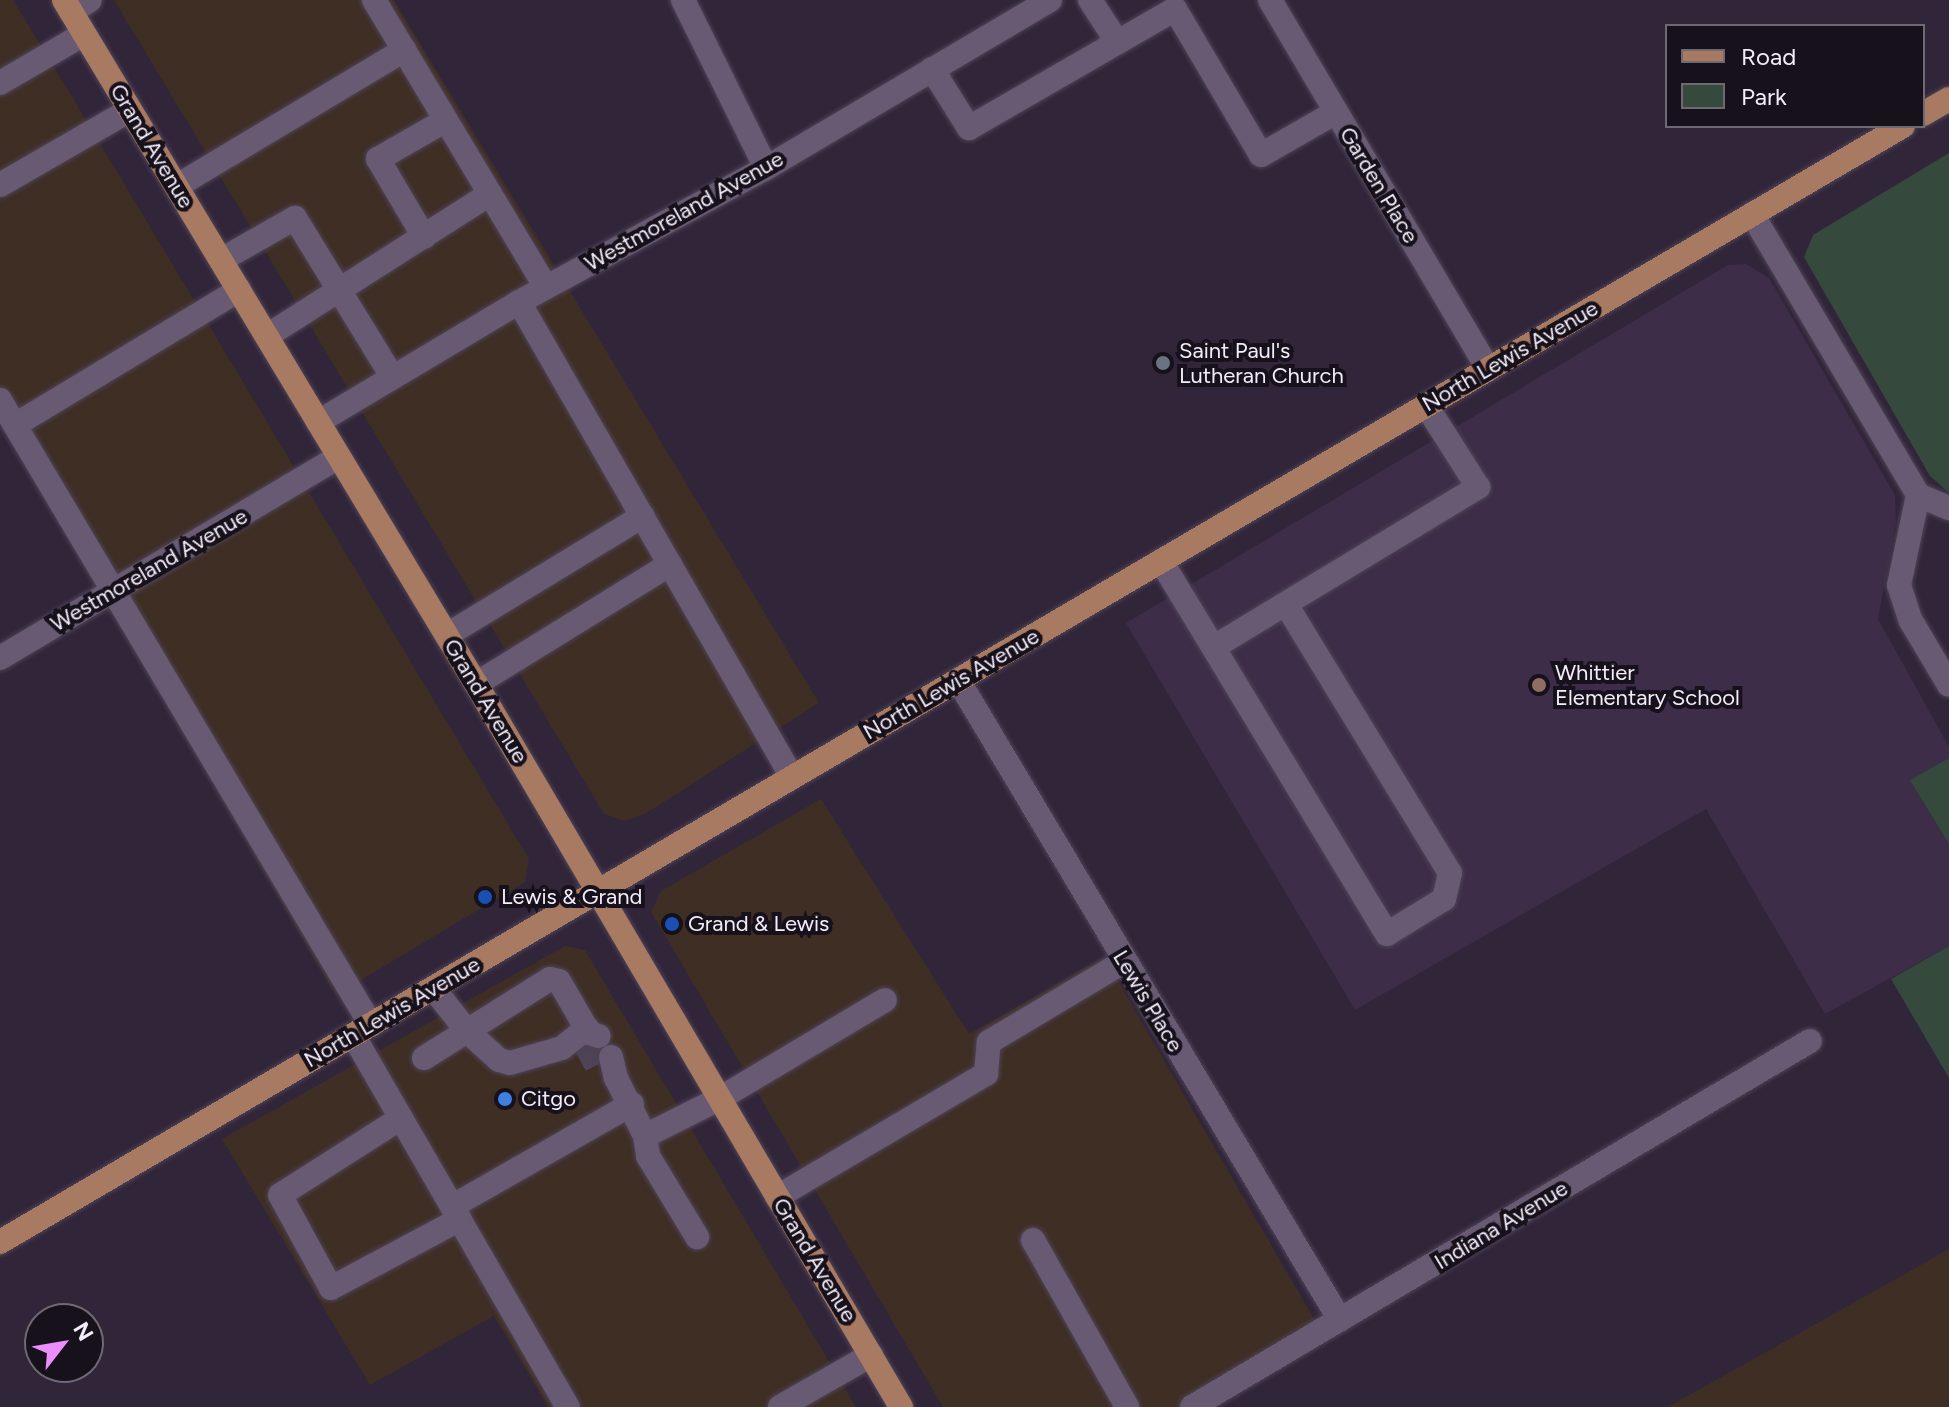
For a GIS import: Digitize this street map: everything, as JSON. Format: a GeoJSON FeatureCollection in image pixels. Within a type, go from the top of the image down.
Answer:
{"type":"FeatureCollection","features":[{"type":"Feature","properties":{"kind":"main road","name":"Grand Avenue"},"geometry":{"type":"LineString","coordinates":[[75,4],[84,34],[447,635],[901,1407]]}},
{"type":"Feature","properties":{"kind":"main road"},"geometry":{"type":"LineString","coordinates":[[1925,113],[1949,99]]}},
{"type":"Feature","properties":{"kind":"main road","name":"North Lewis Avenue"},"geometry":{"type":"LineString","coordinates":[[0,1242],[1900,128]]}},
{"type":"Feature","properties":{"kind":"street"},"geometry":{"type":"LineString","coordinates":[[374,0],[545,286]]}},
{"type":"Feature","properties":{"kind":"street"},"geometry":{"type":"LineString","coordinates":[[683,0],[766,168]]}},
{"type":"Feature","properties":{"kind":"street","name":"Westmoreland Avenue"},"geometry":{"type":"LineString","coordinates":[[318,422],[545,286],[766,168],[1050,0]]}},
{"type":"Feature","properties":{"kind":"street"},"geometry":{"type":"LineString","coordinates":[[1090,0],[1116,40]]}},
{"type":"Feature","properties":{"kind":"street","name":"Garden Place"},"geometry":{"type":"LineString","coordinates":[[1270,0],[1488,369]]}},
{"type":"Feature","properties":{"kind":"street"},"geometry":{"type":"LineString","coordinates":[[932,69],[969,128],[1116,40],[1175,9],[1261,155],[1336,112]]}},
{"type":"Feature","properties":{"kind":"street"},"geometry":{"type":"LineString","coordinates":[[0,83],[84,34]]}},
{"type":"Feature","properties":{"kind":"street"},"geometry":{"type":"LineString","coordinates":[[177,186],[404,50]]}},
{"type":"Feature","properties":{"kind":"street"},"geometry":{"type":"LineString","coordinates":[[0,185],[130,110]]}},
{"type":"Feature","properties":{"kind":"street"},"geometry":{"type":"LineString","coordinates":[[424,237],[378,159],[446,120]]}},
{"type":"Feature","properties":{"kind":"street"},"geometry":{"type":"LineString","coordinates":[[267,336],[490,194]]}},
{"type":"Feature","properties":{"kind":"street"},"geometry":{"type":"LineString","coordinates":[[1752,214],[1918,495],[1949,508]]}},
{"type":"Feature","properties":{"kind":"street"},"geometry":{"type":"LineString","coordinates":[[221,260],[295,218],[392,376]]}},
{"type":"Feature","properties":{"kind":"street"},"geometry":{"type":"LineString","coordinates":[[15,425],[239,290]]}},
{"type":"Feature","properties":{"kind":"street"},"geometry":{"type":"LineString","coordinates":[[519,302],[792,777]]}},
{"type":"Feature","properties":{"kind":"street"},"geometry":{"type":"LineString","coordinates":[[0,400],[362,1030],[401,1118],[568,1407]]}},
{"type":"Feature","properties":{"kind":"street"},"geometry":{"type":"LineString","coordinates":[[1214,647],[1478,487],[1426,405]]}},
{"type":"Feature","properties":{"kind":"street","name":"Westmoreland Avenue"},"geometry":{"type":"LineString","coordinates":[[0,658],[339,457]]}},
{"type":"Feature","properties":{"kind":"street"},"geometry":{"type":"LineString","coordinates":[[1918,495],[1899,585],[1911,621],[1949,685]]}},
{"type":"Feature","properties":{"kind":"street"},"geometry":{"type":"LineString","coordinates":[[447,635],[643,516]]}},
{"type":"Feature","properties":{"kind":"street"},"geometry":{"type":"LineString","coordinates":[[1161,561],[1387,934],[1444,899],[1450,873],[1286,604]]}},
{"type":"Feature","properties":{"kind":"street"},"geometry":{"type":"LineString","coordinates":[[476,684],[670,564]]}},
{"type":"Feature","properties":{"kind":"street","name":"Lewis Place"},"geometry":{"type":"LineString","coordinates":[[958,680],[1340,1320]]}},
{"type":"Feature","properties":{"kind":"street"},"geometry":{"type":"LineString","coordinates":[[777,1197],[986,1074],[989,1042],[1125,961]]}},
{"type":"Feature","properties":{"kind":"street"},"geometry":{"type":"LineString","coordinates":[[424,1058],[550,979],[559,981],[632,1104],[645,1136],[648,1156],[697,1237]]}},
{"type":"Feature","properties":{"kind":"street"},"geometry":{"type":"LineString","coordinates":[[433,988],[467,1031],[499,1060],[510,1063],[562,1048],[598,1049]]}},
{"type":"Feature","properties":{"kind":"street"},"geometry":{"type":"LineString","coordinates":[[645,1136],[719,1099],[885,1000]]}},
{"type":"Feature","properties":{"kind":"street","name":"Indiana Avenue"},"geometry":{"type":"LineString","coordinates":[[1192,1407],[1810,1041]]}},
{"type":"Feature","properties":{"kind":"street"},"geometry":{"type":"LineString","coordinates":[[401,1118],[280,1195],[331,1288],[632,1104]]}},
{"type":"Feature","properties":{"kind":"street"},"geometry":{"type":"LineString","coordinates":[[1033,1240],[1127,1407]]}},
{"type":"Feature","properties":{"kind":"street"},"geometry":{"type":"LineString","coordinates":[[780,1407],[871,1355]]}},
{"type":"Feature","properties":{"kind":"shaded area"},"geometry":{"type":"Polygon","coordinates":[[[0,0],[13,0],[529,859],[525,882],[336,995],[0,416],[0,0]]]}},
{"type":"Feature","properties":{"kind":"shaded area"},"geometry":{"type":"Polygon","coordinates":[[[114,0],[394,0],[819,703],[645,814],[624,821],[604,814],[114,0]]]}},
{"type":"Feature","properties":{"kind":"shaded area","name":"Whittier Elementary School"},"geometry":{"type":"Polygon","coordinates":[[[1746,264],[1769,278],[1895,495],[1896,522],[1878,619],[1949,747],[1949,758],[1911,780],[1949,844],[1949,946],[1825,1014],[1706,809],[1355,1010],[1126,623],[1728,265],[1746,264]]]}},
{"type":"Feature","properties":{"kind":"shaded area"},"geometry":{"type":"Polygon","coordinates":[[[821,799],[969,1034],[1104,957],[1317,1324],[1208,1407],[943,1407],[651,912],[661,891],[821,799]]]}},
{"type":"Feature","properties":{"kind":"shaded area"},"geometry":{"type":"Polygon","coordinates":[[[565,946],[585,950],[856,1407],[548,1407],[494,1316],[370,1385],[222,1139],[565,946]]]}},
{"type":"Feature","properties":{"kind":"shaded area"},"geometry":{"type":"Polygon","coordinates":[[[1949,1249],[1949,1407],[1668,1407],[1949,1249]]]}},
{"type":"Feature","properties":{"kind":"green space"},"geometry":{"type":"Polygon","coordinates":[[[1949,153],[1949,493],[1930,476],[1804,257],[1813,235],[1949,153]]]}},
{"type":"Feature","properties":{"kind":"green space"},"geometry":{"type":"Polygon","coordinates":[[[1949,758],[1949,844],[1910,780],[1949,758]]]}},
{"type":"Feature","properties":{"kind":"green space"},"geometry":{"type":"Polygon","coordinates":[[[1949,946],[1949,1078],[1891,979],[1949,946]]]}},
{"type":"Feature","properties":{"kind":"tunnel"},"geometry":{"type":"LineString","coordinates":[[585,1044],[597,1067]]}},
{"type":"Feature","properties":{"kind":"place","name":"Saint Paul's Lutheran Church"},"geometry":{"type":"Point","coordinates":[1163,363]}},
{"type":"Feature","properties":{"kind":"place","name":"Whittier Elementary School"},"geometry":{"type":"Point","coordinates":[1539,685]}},
{"type":"Feature","properties":{"kind":"place","name":"Lewis & Grand"},"geometry":{"type":"Point","coordinates":[485,897]}},
{"type":"Feature","properties":{"kind":"place","name":"Grand & Lewis"},"geometry":{"type":"Point","coordinates":[672,924]}},
{"type":"Feature","properties":{"kind":"place","name":"Citgo"},"geometry":{"type":"Point","coordinates":[505,1099]}}]}
